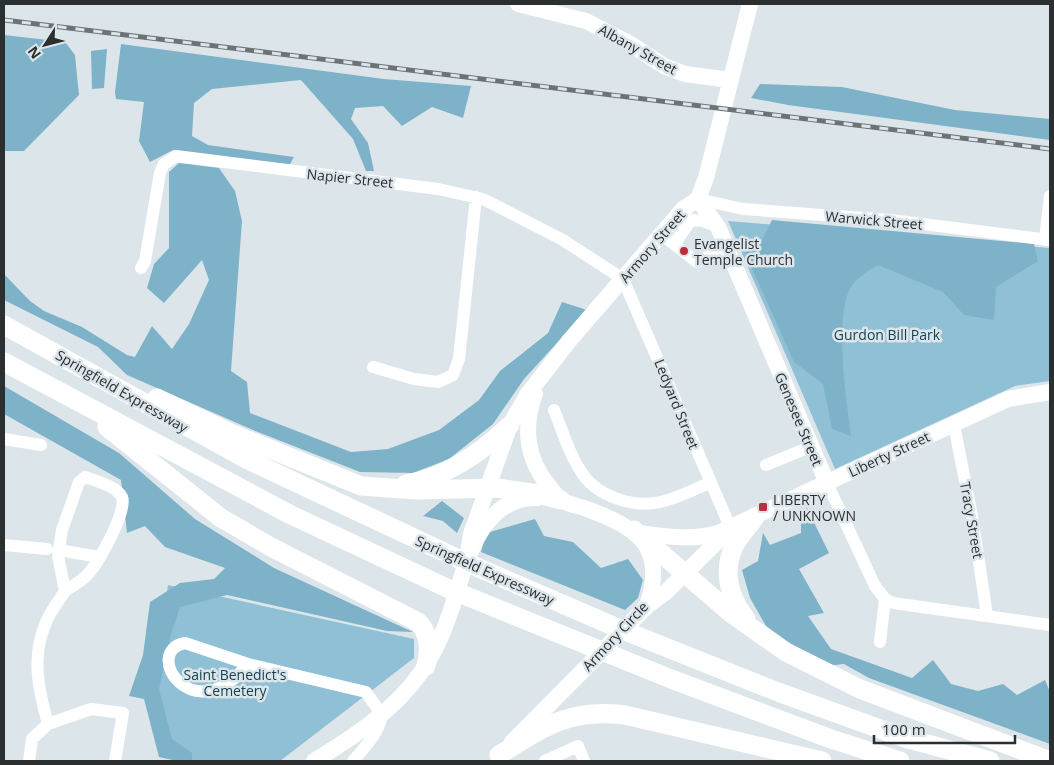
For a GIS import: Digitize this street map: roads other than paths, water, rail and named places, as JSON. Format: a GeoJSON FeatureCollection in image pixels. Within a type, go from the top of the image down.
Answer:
{"type":"FeatureCollection","features":[{"type":"Feature","properties":{"kind":"highway","name":"Springfield Expressway"},"geometry":{"type":"LineString","coordinates":[[4,324],[246,459],[359,514],[526,589],[714,667],[825,710],[906,738],[990,761]]}},
{"type":"Feature","properties":{"kind":"highway"},"geometry":{"type":"LineString","coordinates":[[55,353],[289,458],[362,486],[416,490],[487,487],[558,499]]}},
{"type":"Feature","properties":{"kind":"highway","name":"Springfield Expressway"},"geometry":{"type":"LineString","coordinates":[[4,362],[321,530],[481,603],[726,700],[900,761]]}},
{"type":"Feature","properties":{"kind":"highway"},"geometry":{"type":"LineString","coordinates":[[77,402],[221,518],[272,547],[418,622],[424,629],[428,641],[426,666]]}},
{"type":"Feature","properties":{"kind":"highway"},"geometry":{"type":"LineString","coordinates":[[385,488],[412,483],[460,464],[478,452],[510,425]]}},
{"type":"Feature","properties":{"kind":"highway"},"geometry":{"type":"LineString","coordinates":[[754,630],[734,600],[729,586],[728,566],[734,545],[755,518]]}},
{"type":"Feature","properties":{"kind":"highway"},"geometry":{"type":"LineString","coordinates":[[636,532],[754,630],[786,652],[860,689],[1050,761]]}},
{"type":"Feature","properties":{"kind":"highway"},"geometry":{"type":"LineString","coordinates":[[496,758],[549,725],[590,713],[608,713],[644,719],[822,761]]}},
{"type":"Feature","properties":{"kind":"main road","name":"Albany Street"},"geometry":{"type":"LineString","coordinates":[[518,4],[586,21],[629,43],[664,66],[685,74],[730,84]]}},
{"type":"Feature","properties":{"kind":"main road","name":"Armory Street"},"geometry":{"type":"LineString","coordinates":[[426,666],[443,632],[468,559],[487,487],[510,425],[527,395],[623,279],[668,239],[683,210],[698,198],[720,127],[750,4]]}},
{"type":"Feature","properties":{"kind":"main road","name":"Genesee Street"},"geometry":{"type":"LineString","coordinates":[[698,198],[718,227],[725,242],[810,447],[827,483]]}},
{"type":"Feature","properties":{"kind":"main road","name":"Armory Street"},"geometry":{"type":"LineString","coordinates":[[538,382],[531,404],[527,430],[528,444],[538,470],[558,499]]}},
{"type":"Feature","properties":{"kind":"main road","name":"Liberty Street"},"geometry":{"type":"LineString","coordinates":[[636,532],[704,537],[731,529],[1008,399],[1050,392]]}},
{"type":"Feature","properties":{"kind":"main road"},"geometry":{"type":"LineString","coordinates":[[473,539],[490,518],[511,502],[533,498],[558,499],[606,517],[636,532]]}},
{"type":"Feature","properties":{"kind":"main road","name":"Liberty Street"},"geometry":{"type":"LineString","coordinates":[[644,608],[666,592],[684,572],[731,529]]}},
{"type":"Feature","properties":{"kind":"main road","name":"Armory Circle"},"geometry":{"type":"LineString","coordinates":[[496,758],[644,608],[653,589],[655,569],[650,555],[636,532]]}},
{"type":"Feature","properties":{"kind":"main road"},"geometry":{"type":"LineString","coordinates":[[314,761],[382,715],[406,692],[426,666]]}},
{"type":"Feature","properties":{"kind":"street","name":"Napier Street"},"geometry":{"type":"LineString","coordinates":[[141,268],[145,261],[160,173],[164,164],[176,156],[438,188],[476,197],[563,240],[623,279]]}},
{"type":"Feature","properties":{"kind":"street"},"geometry":{"type":"LineString","coordinates":[[1048,240],[1050,196]]}},
{"type":"Feature","properties":{"kind":"street"},"geometry":{"type":"LineString","coordinates":[[373,367],[414,379],[438,382],[453,375],[459,359],[476,197]]}},
{"type":"Feature","properties":{"kind":"street","name":"Warwick Street"},"geometry":{"type":"LineString","coordinates":[[698,198],[743,209],[891,220],[1048,240]]}},
{"type":"Feature","properties":{"kind":"street"},"geometry":{"type":"LineString","coordinates":[[718,227],[702,221],[691,220],[668,239],[697,262],[703,260],[725,242]]}},
{"type":"Feature","properties":{"kind":"street","name":"Ledyard Street"},"geometry":{"type":"LineString","coordinates":[[623,279],[731,529]]}},
{"type":"Feature","properties":{"kind":"street"},"geometry":{"type":"LineString","coordinates":[[554,410],[576,464],[584,477],[593,487],[608,496],[626,502],[651,505],[681,496],[710,483]]}},
{"type":"Feature","properties":{"kind":"street","name":"Tracy Street"},"geometry":{"type":"LineString","coordinates":[[954,425],[972,516],[987,616]]}},
{"type":"Feature","properties":{"kind":"street"},"geometry":{"type":"LineString","coordinates":[[4,438],[41,445]]}},
{"type":"Feature","properties":{"kind":"street"},"geometry":{"type":"LineString","coordinates":[[766,465],[810,447]]}},
{"type":"Feature","properties":{"kind":"street"},"geometry":{"type":"LineString","coordinates":[[48,724],[36,671],[44,626],[65,591],[87,576],[113,531],[124,505],[121,495],[110,487],[86,476],[80,482],[53,550],[65,591]]}},
{"type":"Feature","properties":{"kind":"street","name":"Genesee Street"},"geometry":{"type":"LineString","coordinates":[[827,483],[875,586],[885,599]]}},
{"type":"Feature","properties":{"kind":"street"},"geometry":{"type":"LineString","coordinates":[[4,546],[53,550],[99,557]]}},
{"type":"Feature","properties":{"kind":"street"},"geometry":{"type":"LineString","coordinates":[[880,642],[885,599],[893,603],[1050,625]]}},
{"type":"Feature","properties":{"kind":"street"},"geometry":{"type":"LineString","coordinates":[[248,664],[225,686],[209,692],[200,692],[179,684],[172,676],[169,668],[171,652],[178,644],[185,643],[248,664],[366,692],[382,715],[380,725],[375,734],[356,760]]}},
{"type":"Feature","properties":{"kind":"street"},"geometry":{"type":"LineString","coordinates":[[29,761],[32,739],[48,724],[91,709],[123,713],[115,761]]}},
{"type":"Feature","properties":{"kind":"street"},"geometry":{"type":"LineString","coordinates":[[545,761],[578,746],[584,761]]}},
{"type":"Feature","properties":{"kind":"railway"},"geometry":{"type":"LineString","coordinates":[[4,20],[1050,149]]}},
{"type":"Feature","properties":{"kind":"place","name":"Evangelist Temple Church"},"geometry":{"type":"Point","coordinates":[684,251]}},
{"type":"Feature","properties":{"kind":"place","name":"LIBERTY / UNKNOWN"},"geometry":{"type":"Point","coordinates":[763,507]}},
{"type":"Feature","properties":{"kind":"park label","name":"Gurdon Bill Park"},"geometry":{"type":"Point","coordinates":[887,334]}},
{"type":"Feature","properties":{"kind":"park label","name":"Saint Benedict's Cemetery"},"geometry":{"type":"Point","coordinates":[235,682]}}]}
